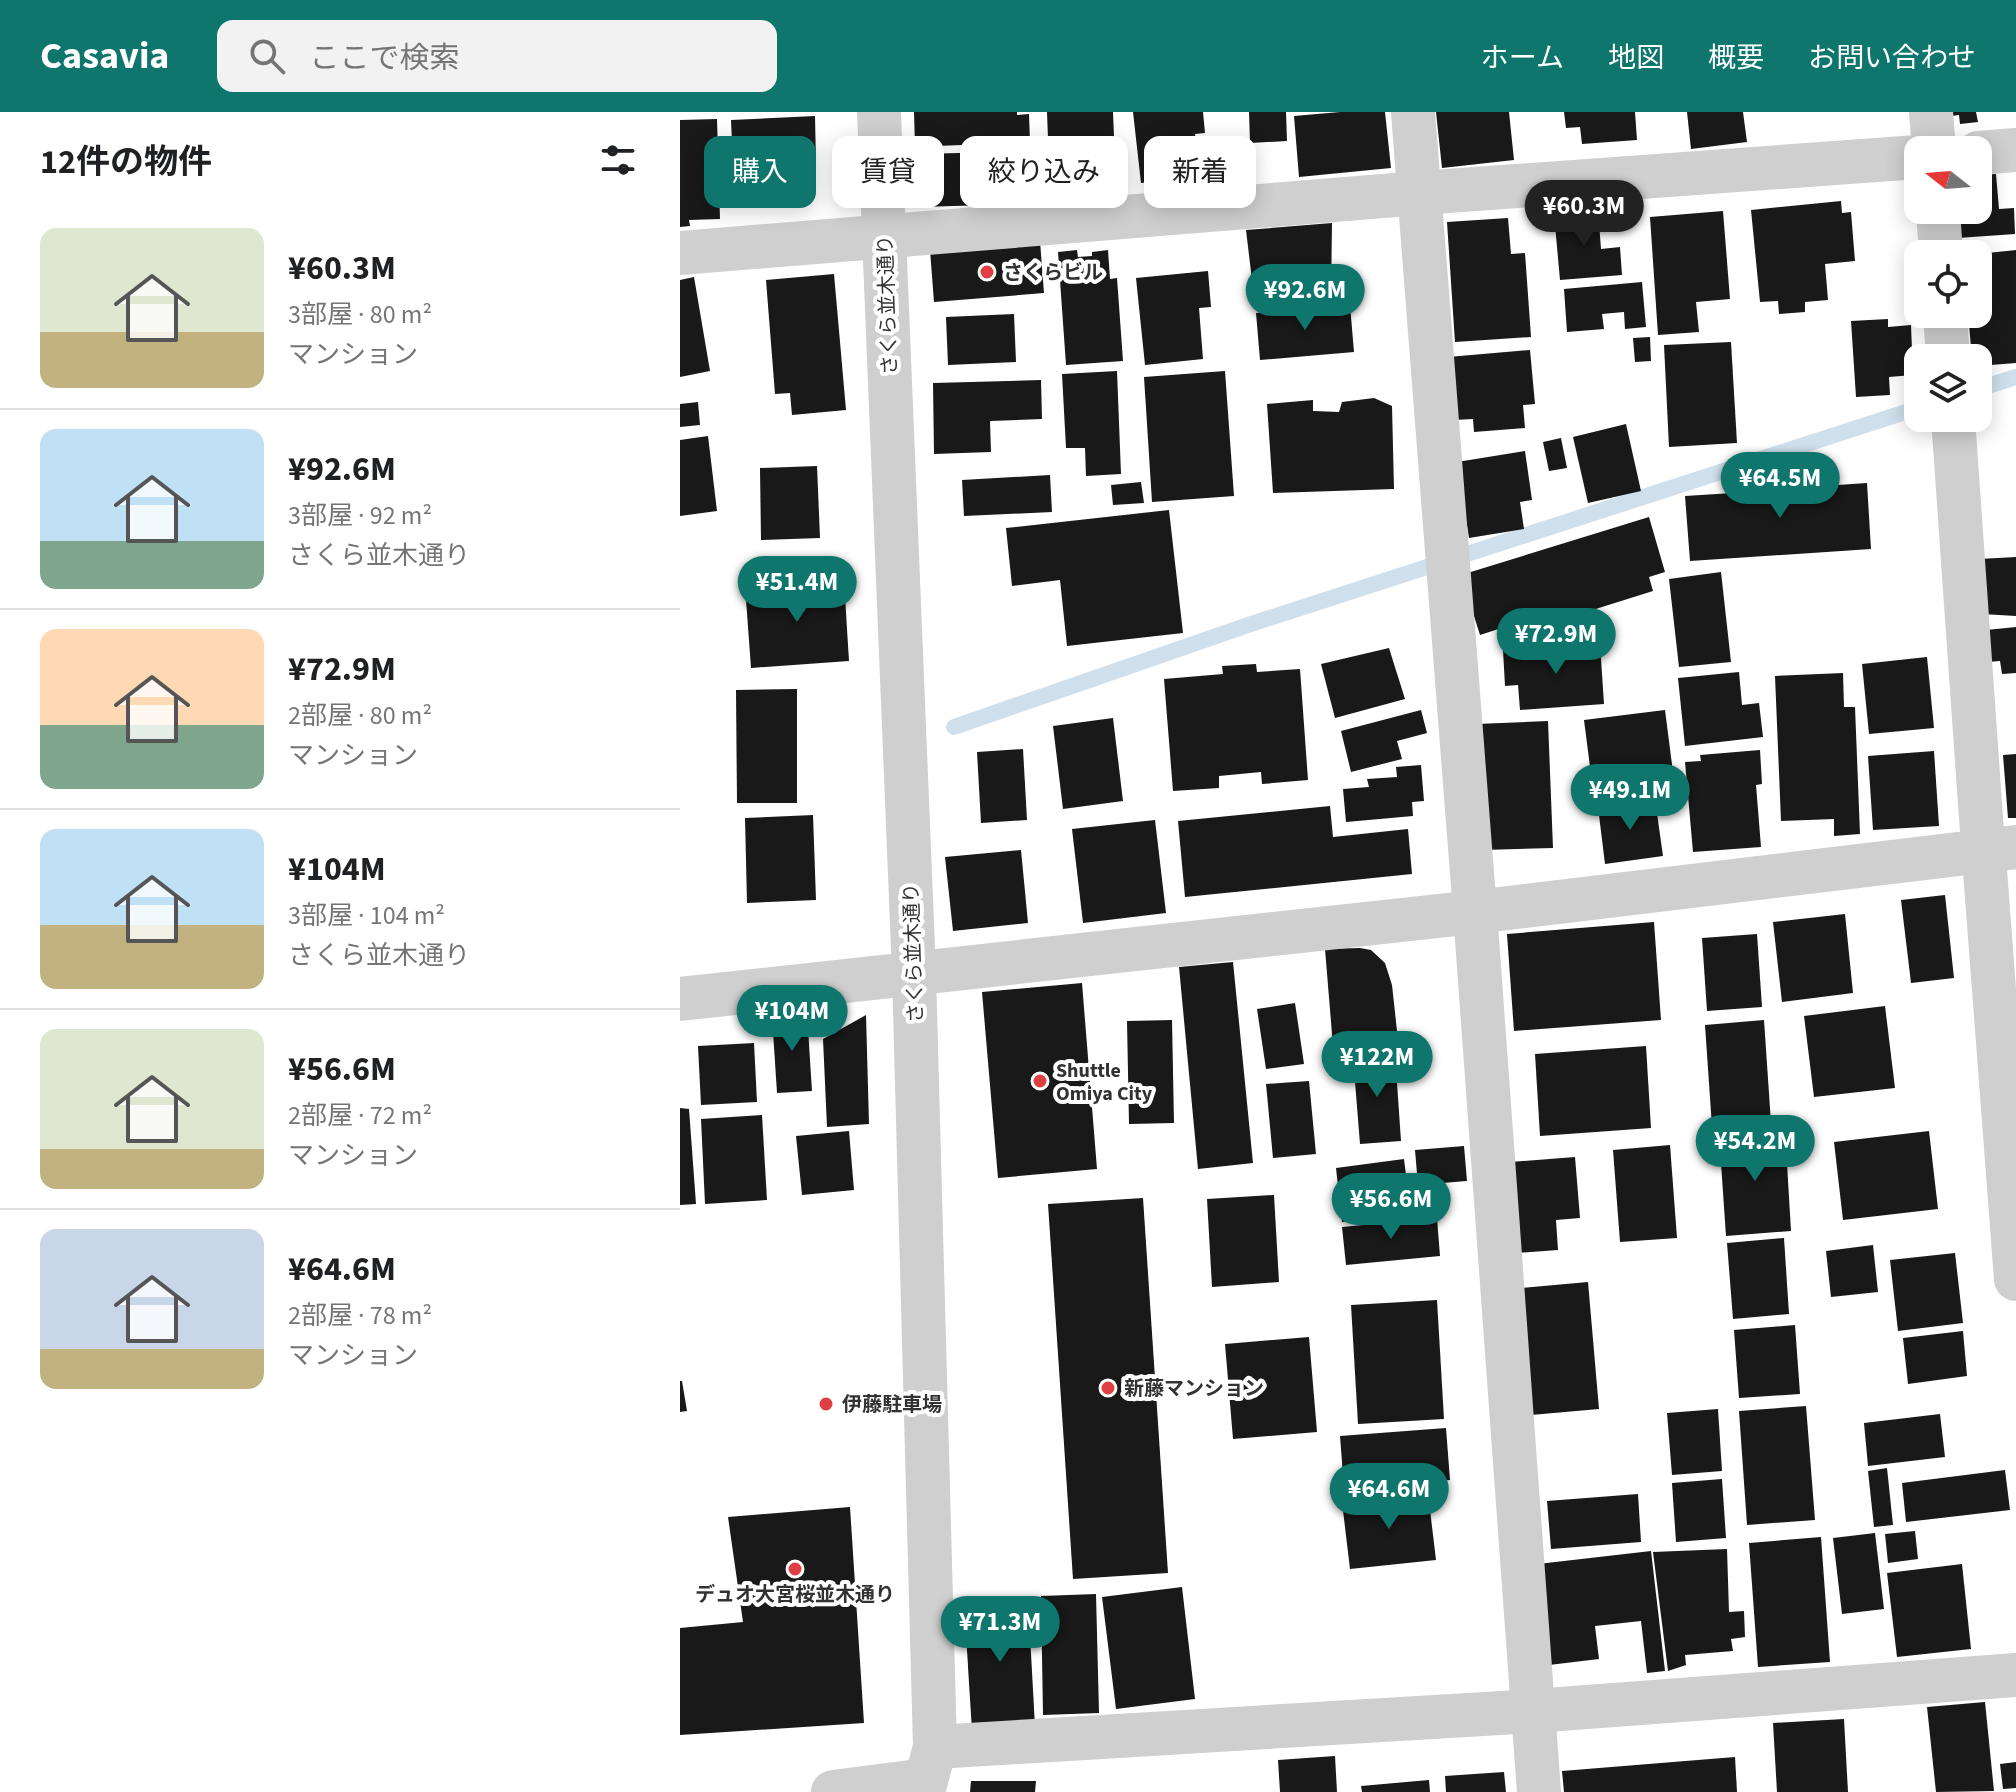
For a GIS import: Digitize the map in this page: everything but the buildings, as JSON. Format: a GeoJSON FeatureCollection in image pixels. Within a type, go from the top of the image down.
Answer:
{"type":"FeatureCollection","features":[{"type":"Feature","properties":{"kind":"street","name":"さくら並木通り"},"geometry":{"type":"LineString","coordinates":[[879,112],[914,973],[928,1773]]}},
{"type":"Feature","properties":{"kind":"street"},"geometry":{"type":"LineString","coordinates":[[1413,112],[1539,1792]]}},
{"type":"Feature","properties":{"kind":"street"},"geometry":{"type":"LineString","coordinates":[[1931,112],[1933,136]]}},
{"type":"Feature","properties":{"kind":"street"},"geometry":{"type":"LineString","coordinates":[[1992,152],[2016,150]]}},
{"type":"Feature","properties":{"kind":"street"},"geometry":{"type":"LineString","coordinates":[[680,253],[1420,193],[1904,158]]}},
{"type":"Feature","properties":{"kind":"street"},"geometry":{"type":"LineString","coordinates":[[1955,432],[2000,849],[2016,1279]]}},
{"type":"Feature","properties":{"kind":"street"},"geometry":{"type":"LineString","coordinates":[[680,999],[1475,912],[2000,849]]}},
{"type":"Feature","properties":{"kind":"street"},"geometry":{"type":"LineString","coordinates":[[833,1792],[928,1773],[1533,1711],[2016,1675]]}},
{"type":"Feature","properties":{"kind":"waterway"},"geometry":{"type":"LineString","coordinates":[[1992,385],[2016,377]]}},
{"type":"Feature","properties":{"kind":"waterway"},"geometry":{"type":"LineString","coordinates":[[954,727],[1251,624],[1904,413]]}},
{"type":"Feature","properties":{"kind":"place","name":"さくらビル"},"geometry":{"type":"Point","coordinates":[987,272]}},
{"type":"Feature","properties":{"kind":"place","name":"Shuttle Omiya City"},"geometry":{"type":"Point","coordinates":[1040,1081]}},
{"type":"Feature","properties":{"kind":"place","name":"新藤マンション"},"geometry":{"type":"Point","coordinates":[1108,1388]}},
{"type":"Feature","properties":{"kind":"place","name":"伊藤駐車場"},"geometry":{"type":"Point","coordinates":[826,1404]}},
{"type":"Feature","properties":{"kind":"place","name":"デュオ大宮桜並木通り"},"geometry":{"type":"Point","coordinates":[795,1569]}}]}
